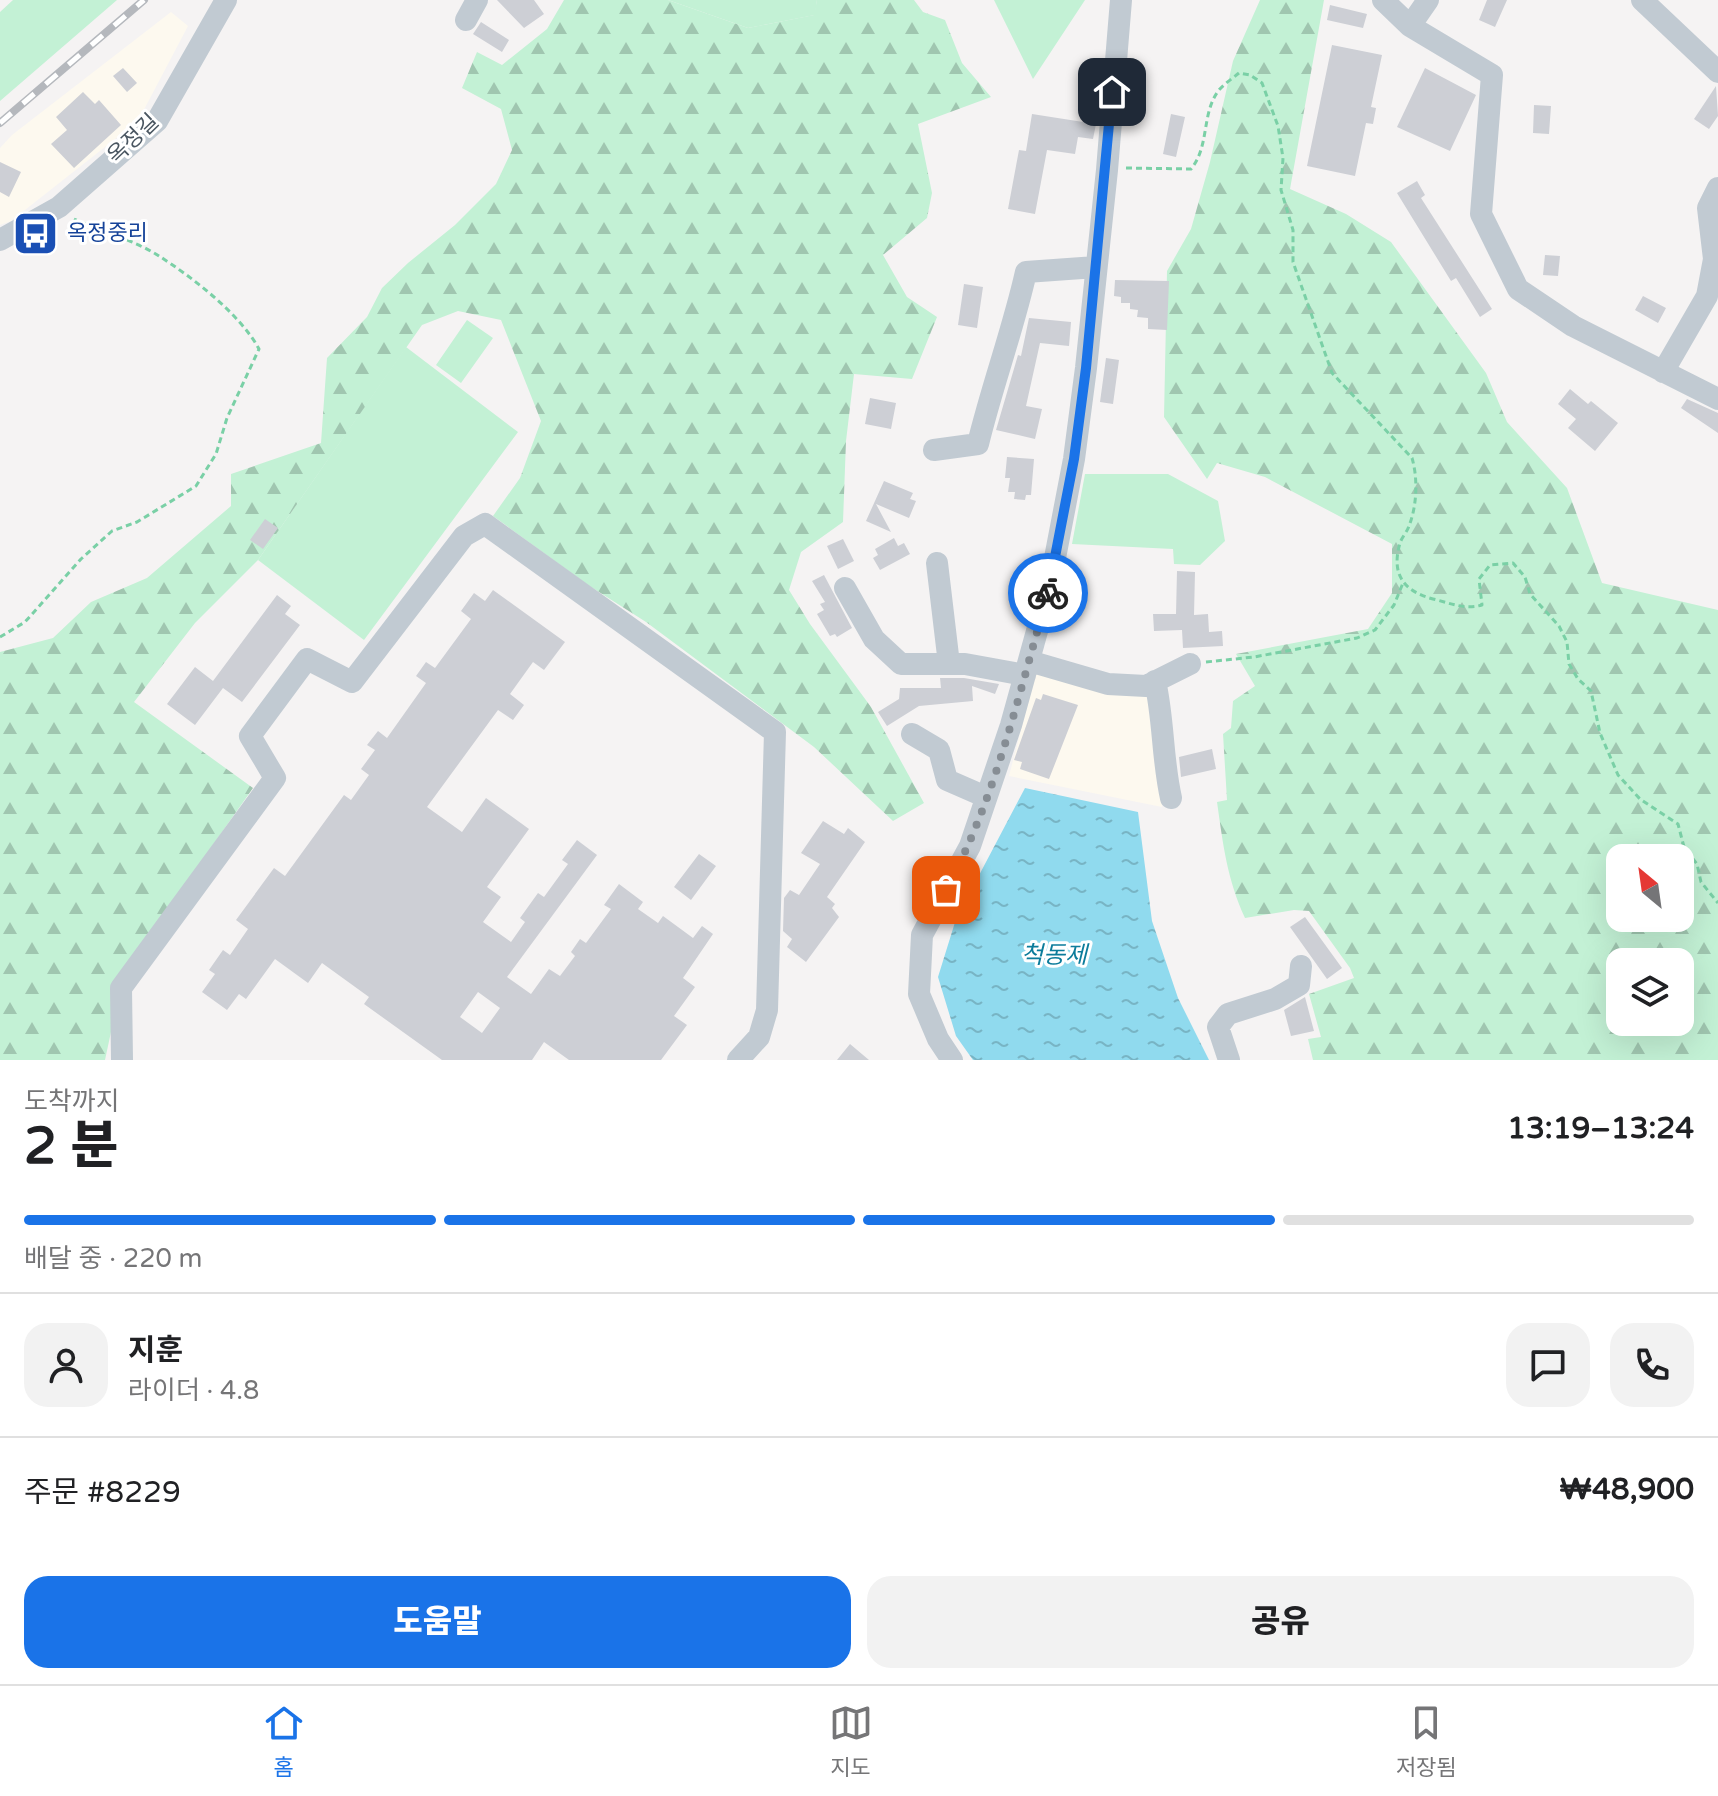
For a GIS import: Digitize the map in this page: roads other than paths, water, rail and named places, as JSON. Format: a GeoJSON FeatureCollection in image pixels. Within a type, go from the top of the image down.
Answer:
{"type":"FeatureCollection","features":[{"type":"Feature","properties":{"kind":"street","name":"옥정길"},"geometry":{"type":"LineString","coordinates":[[0,240],[59,207],[157,121],[226,0]]}},
{"type":"Feature","properties":{"kind":"street"},"geometry":{"type":"LineString","coordinates":[[952,1060],[938,1039],[919,994],[922,935],[970,846],[1011,725],[1050,584],[1074,459],[1107,170],[1121,0]]}},
{"type":"Feature","properties":{"kind":"street"},"geometry":{"type":"LineString","coordinates":[[1383,0],[1410,26],[1492,75],[1481,214],[1518,289],[1573,326],[1718,399]]}},
{"type":"Feature","properties":{"kind":"street"},"geometry":{"type":"LineString","coordinates":[[1410,26],[1428,0]]}},
{"type":"Feature","properties":{"kind":"street"},"geometry":{"type":"LineString","coordinates":[[1642,0],[1718,72]]}},
{"type":"Feature","properties":{"kind":"street"},"geometry":{"type":"LineString","coordinates":[[1663,372],[1707,296],[1715,239],[1708,208],[1718,188]]}},
{"type":"Feature","properties":{"kind":"street"},"geometry":{"type":"LineString","coordinates":[[934,450],[978,444],[1026,272],[1096,267]]}},
{"type":"Feature","properties":{"kind":"street"},"geometry":{"type":"LineString","coordinates":[[122,1060],[121,988],[275,778],[250,736],[307,659],[352,682],[464,536],[485,524],[775,732],[767,1010],[759,1037],[738,1060]]}},
{"type":"Feature","properties":{"kind":"street"},"geometry":{"type":"LineString","coordinates":[[937,563],[949,664]]}},
{"type":"Feature","properties":{"kind":"street"},"geometry":{"type":"LineString","coordinates":[[845,588],[874,639],[901,664],[1027,668],[1108,684],[1146,686],[1190,664]]}},
{"type":"Feature","properties":{"kind":"street"},"geometry":{"type":"LineString","coordinates":[[1155,681],[1163,715],[1163,762],[1171,798]]}},
{"type":"Feature","properties":{"kind":"street"},"geometry":{"type":"LineString","coordinates":[[912,734],[939,750],[947,780],[986,797]]}},
{"type":"Feature","properties":{"kind":"street"},"geometry":{"type":"LineString","coordinates":[[1229,1060],[1218,1027],[1228,1014],[1275,999],[1299,985],[1301,966]]}},
{"type":"Feature","properties":{"kind":"water","name":"척동제"},"geometry":{"type":"Polygon","coordinates":[[[1025,788],[1138,812],[1152,921],[1178,998],[1209,1060],[973,1060],[956,1036],[938,977],[956,919],[1025,788]]]}},
{"type":"Feature","properties":{"kind":"railway"},"geometry":{"type":"LineString","coordinates":[[0,123],[144,0]]}},
{"type":"Feature","properties":{"kind":"place","name":"옥정중리"},"geometry":{"type":"Point","coordinates":[36,233]}}]}
